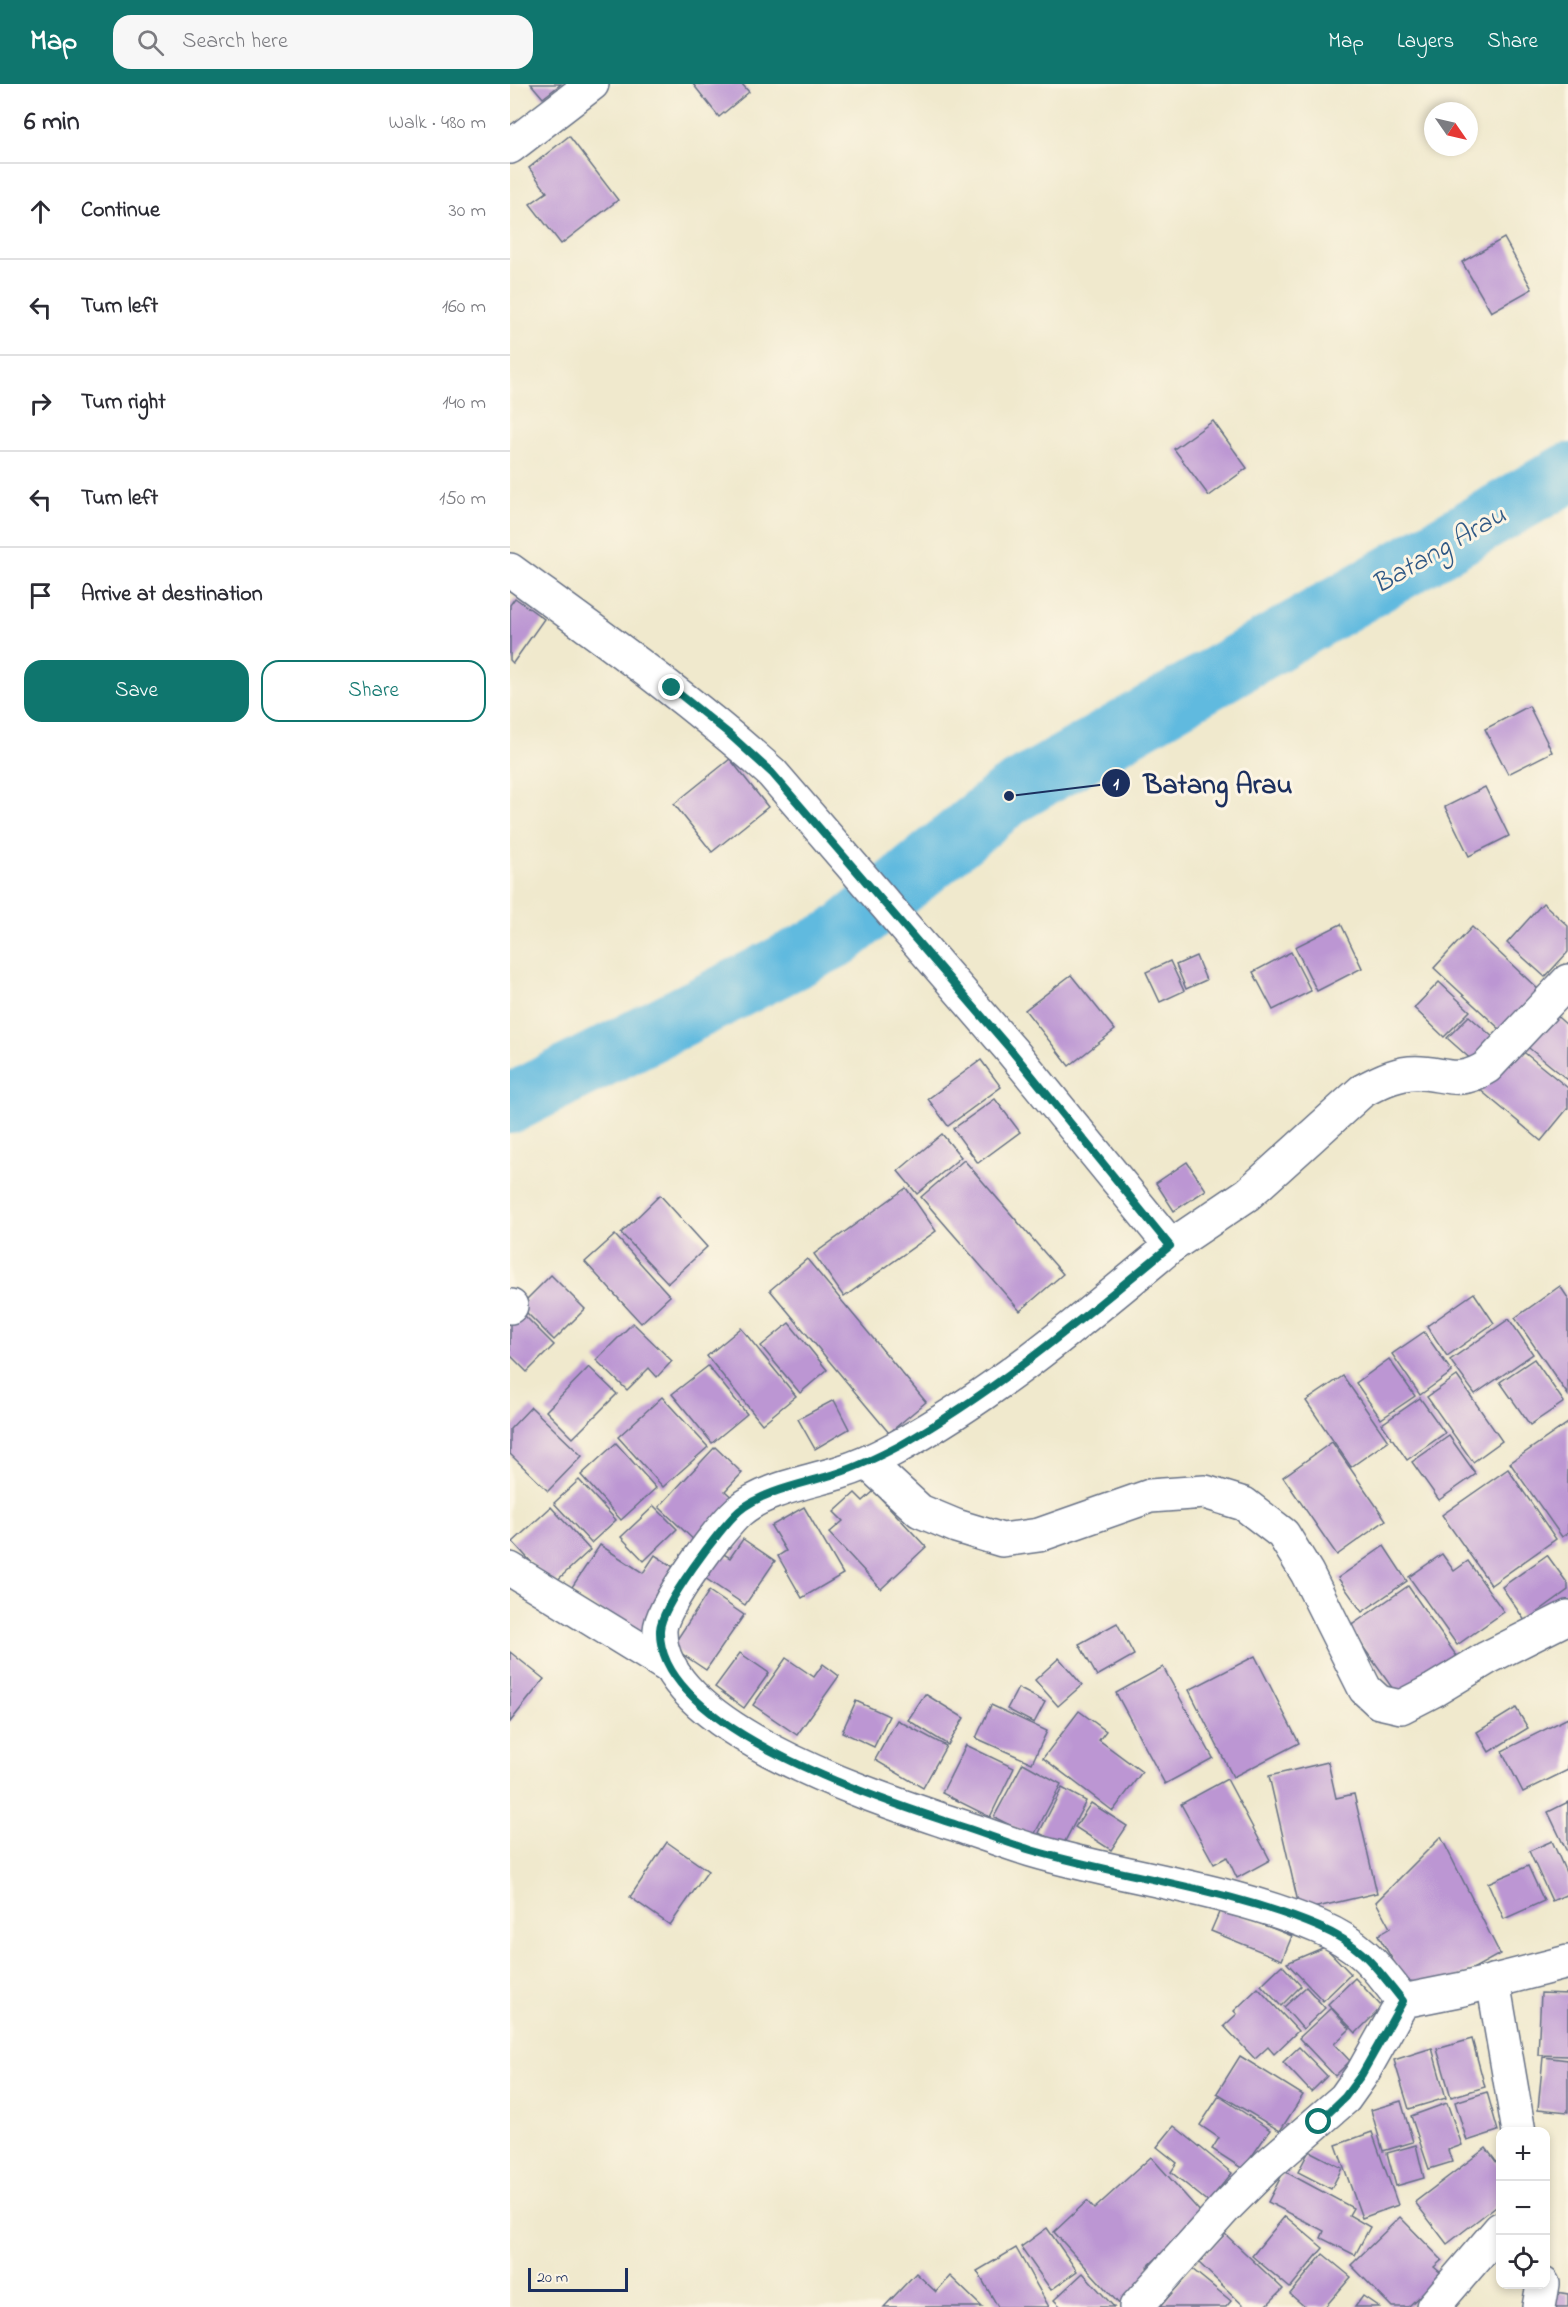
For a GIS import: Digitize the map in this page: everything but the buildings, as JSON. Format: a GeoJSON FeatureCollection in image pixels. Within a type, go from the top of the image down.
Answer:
{"type":"FeatureCollection","features":[{"type":"Feature","properties":{"kind":"street"},"geometry":{"type":"LineString","coordinates":[[510,147],[592,84]]}},
{"type":"Feature","properties":{"kind":"street"},"geometry":{"type":"LineString","coordinates":[[510,570],[672,688],[728,733],[772,773],[1011,1050],[1170,1246]]}},
{"type":"Feature","properties":{"kind":"street"},"geometry":{"type":"LineString","coordinates":[[1403,2001],[1368,1956],[1347,1941],[1318,1927],[1224,1896],[1034,1851],[898,1805],[801,1766],[737,1731],[710,1712],[688,1692],[670,1668],[661,1643],[660,1626],[669,1604],[721,1531],[740,1510],[759,1497],[868,1462],[952,1415],[1052,1343],[1170,1246],[1248,1194],[1362,1091],[1381,1080],[1411,1073],[1454,1079],[1475,1075],[1487,1067],[1568,981]]}},
{"type":"Feature","properties":{"kind":"street"},"geometry":{"type":"LineString","coordinates":[[868,1462],[920,1511],[956,1526],[1002,1540],[1040,1535],[1150,1497],[1205,1492],[1244,1504],[1283,1534],[1307,1573],[1365,1689],[1379,1702],[1401,1707],[1487,1658],[1568,1617]]}},
{"type":"Feature","properties":{"kind":"street"},"geometry":{"type":"LineString","coordinates":[[510,1569],[670,1668]]}},
{"type":"Feature","properties":{"kind":"street"},"geometry":{"type":"LineString","coordinates":[[1136,2307],[1225,2208],[1268,2165],[1345,2097],[1362,2074],[1403,2001],[1568,1962]]}},
{"type":"Feature","properties":{"kind":"street"},"geometry":{"type":"LineString","coordinates":[[1493,1981],[1518,2127]]}},
{"type":"Feature","properties":{"kind":"street"},"geometry":{"type":"LineString","coordinates":[[1432,2307],[1496,2234]]}},
{"type":"Feature","properties":{"kind":"street"},"geometry":{"type":"LineString","coordinates":[[1539,2307],[1542,2289]]}},
{"type":"Feature","properties":{"kind":"waterway","name":"Batang Arau"},"geometry":{"type":"LineString","coordinates":[[510,1104],[838,937],[1009,796],[1568,473]]}},
{"type":"Feature","properties":{"kind":"place","name":"Batang Arau"},"geometry":{"type":"Point","coordinates":[1009,796]}},
{"type":"Feature","properties":{"kind":"route"},"geometry":{"type":"LineString","coordinates":[[672,688],[728,733],[772,773],[1011,1050],[1170,1246],[1061,1337],[952,1415],[868,1462],[843,1472],[759,1497],[740,1510],[721,1531],[669,1604],[660,1626],[661,1643],[670,1668],[688,1692],[710,1712],[737,1731],[801,1766],[898,1805],[1034,1851],[1224,1896],[1318,1927],[1347,1941],[1368,1956],[1403,2001],[1362,2074],[1345,2097],[1319,2122]]}}]}
